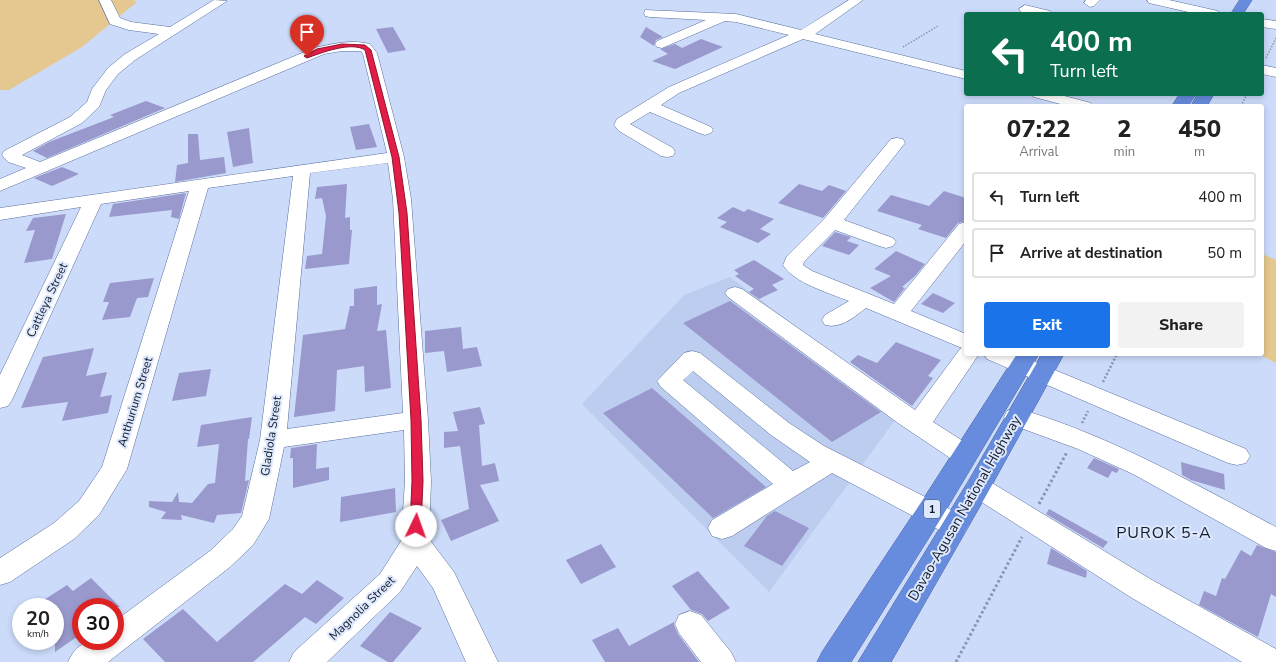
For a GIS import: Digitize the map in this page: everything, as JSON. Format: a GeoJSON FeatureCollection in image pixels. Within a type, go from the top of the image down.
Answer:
{"type":"FeatureCollection","features":[{"type":"Feature","properties":{"kind":"highway"},"geometry":{"type":"LineString","coordinates":[[1238,12],[1246,0]]}},
{"type":"Feature","properties":{"kind":"highway","name":"Davao-Agusan National Highway"},"geometry":{"type":"LineString","coordinates":[[874,662],[978,487],[1016,417],[1036,362]]}},
{"type":"Feature","properties":{"kind":"highway","name":"Davao-Agusan National Highway"},"geometry":{"type":"LineString","coordinates":[[833,662],[965,455],[1036,362]]}},
{"type":"Feature","properties":{"kind":"street"},"geometry":{"type":"LineString","coordinates":[[105,0],[115,21],[129,26],[170,31]]}},
{"type":"Feature","properties":{"kind":"street"},"geometry":{"type":"LineString","coordinates":[[667,152],[622,125],[626,119],[650,106],[674,90],[804,34],[858,0]]}},
{"type":"Feature","properties":{"kind":"street"},"geometry":{"type":"LineString","coordinates":[[1153,0],[1204,12]]}},
{"type":"Feature","properties":{"kind":"street"},"geometry":{"type":"LineString","coordinates":[[40,168],[10,155],[68,125],[88,112],[94,104],[99,89],[113,71],[130,57],[170,31],[221,2]]}},
{"type":"Feature","properties":{"kind":"street"},"geometry":{"type":"LineString","coordinates":[[1025,9],[1037,12]]}},
{"type":"Feature","properties":{"kind":"street"},"geometry":{"type":"LineString","coordinates":[[650,13],[731,17],[964,75]]}},
{"type":"Feature","properties":{"kind":"street"},"geometry":{"type":"LineString","coordinates":[[662,44],[731,17]]}},
{"type":"Feature","properties":{"kind":"street","name":"Magnolia Street"},"geometry":{"type":"LineString","coordinates":[[40,168],[319,50],[342,46],[365,47],[368,50],[396,157],[403,213],[416,420],[418,481],[415,541],[404,563],[390,583],[305,662]]}},
{"type":"Feature","properties":{"kind":"street"},"geometry":{"type":"LineString","coordinates":[[1264,64],[1276,73]]}},
{"type":"Feature","properties":{"kind":"street"},"geometry":{"type":"LineString","coordinates":[[1047,96],[1078,104]]}},
{"type":"Feature","properties":{"kind":"street"},"geometry":{"type":"LineString","coordinates":[[650,106],[705,130]]}},
{"type":"Feature","properties":{"kind":"street"},"geometry":{"type":"LineString","coordinates":[[897,142],[832,222],[794,260],[793,265],[796,270],[964,341]]}},
{"type":"Feature","properties":{"kind":"street"},"geometry":{"type":"LineString","coordinates":[[0,214],[302,169],[396,157]]}},
{"type":"Feature","properties":{"kind":"street"},"geometry":{"type":"LineString","coordinates":[[0,186],[40,168]]}},
{"type":"Feature","properties":{"kind":"street","name":"Gladiola Street"},"geometry":{"type":"LineString","coordinates":[[124,632],[220,559],[243,537],[255,519],[273,440],[302,169]]}},
{"type":"Feature","properties":{"kind":"street","name":"Anthurium Street"},"geometry":{"type":"LineString","coordinates":[[0,573],[64,531],[89,508],[114,469],[200,184]]}},
{"type":"Feature","properties":{"kind":"street","name":"Cattleya Street"},"geometry":{"type":"LineString","coordinates":[[0,400],[94,200]]}},
{"type":"Feature","properties":{"kind":"street"},"geometry":{"type":"LineString","coordinates":[[832,222],[886,242]]}},
{"type":"Feature","properties":{"kind":"street"},"geometry":{"type":"LineString","coordinates":[[898,314],[964,231]]}},
{"type":"Feature","properties":{"kind":"street"},"geometry":{"type":"LineString","coordinates":[[735,293],[918,424],[965,455]]}},
{"type":"Feature","properties":{"kind":"street"},"geometry":{"type":"LineString","coordinates":[[833,320],[865,300]]}},
{"type":"Feature","properties":{"kind":"street"},"geometry":{"type":"LineString","coordinates":[[918,424],[967,356]]}},
{"type":"Feature","properties":{"kind":"street"},"geometry":{"type":"LineString","coordinates":[[1005,356],[1036,362],[1236,456]]}},
{"type":"Feature","properties":{"kind":"street"},"geometry":{"type":"LineString","coordinates":[[792,485],[669,381],[692,358],[798,443],[955,525]]}},
{"type":"Feature","properties":{"kind":"street"},"geometry":{"type":"LineString","coordinates":[[1016,417],[1087,443],[1142,467],[1276,540]]}},
{"type":"Feature","properties":{"kind":"street"},"geometry":{"type":"LineString","coordinates":[[273,440],[416,420]]}},
{"type":"Feature","properties":{"kind":"street"},"geometry":{"type":"LineString","coordinates":[[722,528],[831,461]]}},
{"type":"Feature","properties":{"kind":"street"},"geometry":{"type":"LineString","coordinates":[[978,487],[1142,589],[1270,662]]}},
{"type":"Feature","properties":{"kind":"street"},"geometry":{"type":"LineString","coordinates":[[415,541],[444,582],[482,662]]}},
{"type":"Feature","properties":{"kind":"street"},"geometry":{"type":"LineString","coordinates":[[690,624],[720,662]]}},
{"type":"Feature","properties":{"kind":"street"},"geometry":{"type":"LineString","coordinates":[[84,662],[100,650]]}},
{"type":"Feature","properties":{"kind":"path"},"geometry":{"type":"LineString","coordinates":[[889,56],[938,26]]}},
{"type":"Feature","properties":{"kind":"path"},"geometry":{"type":"LineString","coordinates":[[1264,64],[1273,27]]}},
{"type":"Feature","properties":{"kind":"shaded area"},"geometry":{"type":"Polygon","coordinates":[[[0,0],[133,0],[137,2],[82,47],[9,90],[0,90],[0,0]]]}},
{"type":"Feature","properties":{"kind":"shaded area"},"geometry":{"type":"Polygon","coordinates":[[[1264,255],[1276,260],[1276,363],[1262,356],[1264,356],[1264,255]]]}},
{"type":"Feature","properties":{"kind":"shaded area"},"geometry":{"type":"Polygon","coordinates":[[[730,277],[904,408],[769,592],[582,404],[684,295],[730,277]]]}},
{"type":"Feature","properties":{"kind":"building"},"geometry":{"type":"Polygon","coordinates":[[[393,27],[406,50],[388,53],[376,29],[393,27]]]}},
{"type":"Feature","properties":{"kind":"building"},"geometry":{"type":"Polygon","coordinates":[[[646,27],[663,37],[656,40],[654,46],[640,37],[646,27]]]}},
{"type":"Feature","properties":{"kind":"building"},"geometry":{"type":"Polygon","coordinates":[[[313,36],[319,45],[303,51],[296,39],[313,36]]]}},
{"type":"Feature","properties":{"kind":"building"},"geometry":{"type":"Polygon","coordinates":[[[701,39],[723,47],[675,69],[652,61],[668,54],[660,49],[675,44],[682,48],[701,39]]]}},
{"type":"Feature","properties":{"kind":"building"},"geometry":{"type":"Polygon","coordinates":[[[146,101],[165,108],[47,158],[33,151],[49,142],[114,117],[110,115],[146,101]]]}},
{"type":"Feature","properties":{"kind":"building"},"geometry":{"type":"Polygon","coordinates":[[[369,124],[377,147],[356,150],[350,127],[369,124]]]}},
{"type":"Feature","properties":{"kind":"building"},"geometry":{"type":"Polygon","coordinates":[[[249,128],[253,163],[233,167],[227,132],[249,128]]]}},
{"type":"Feature","properties":{"kind":"building"},"geometry":{"type":"Polygon","coordinates":[[[188,134],[198,134],[200,160],[224,157],[226,173],[175,182],[177,165],[188,163],[188,134]]]}},
{"type":"Feature","properties":{"kind":"building"},"geometry":{"type":"Polygon","coordinates":[[[62,167],[79,174],[52,186],[34,178],[62,167]]]}},
{"type":"Feature","properties":{"kind":"building"},"geometry":{"type":"Polygon","coordinates":[[[347,184],[345,218],[350,217],[350,230],[352,230],[349,264],[305,269],[307,256],[322,254],[326,216],[322,198],[315,199],[317,187],[347,184]]]}},
{"type":"Feature","properties":{"kind":"building"},"geometry":{"type":"Polygon","coordinates":[[[799,184],[822,191],[829,185],[846,191],[823,218],[778,203],[799,184]]]}},
{"type":"Feature","properties":{"kind":"building"},"geometry":{"type":"Polygon","coordinates":[[[944,191],[964,197],[964,222],[958,223],[946,238],[918,229],[922,225],[877,211],[891,195],[929,206],[944,191]]]}},
{"type":"Feature","properties":{"kind":"building"},"geometry":{"type":"Polygon","coordinates":[[[186,193],[179,219],[171,217],[172,210],[109,217],[113,204],[186,193]]]}},
{"type":"Feature","properties":{"kind":"building"},"geometry":{"type":"Polygon","coordinates":[[[733,207],[744,212],[748,209],[774,219],[760,229],[771,234],[758,243],[720,227],[727,222],[717,218],[733,207]]]}},
{"type":"Feature","properties":{"kind":"building"},"geometry":{"type":"Polygon","coordinates":[[[66,214],[52,259],[24,263],[35,230],[26,231],[33,218],[66,214]]]}},
{"type":"Feature","properties":{"kind":"building"},"geometry":{"type":"Polygon","coordinates":[[[835,232],[851,237],[847,241],[859,245],[849,255],[822,246],[835,232]]]}},
{"type":"Feature","properties":{"kind":"building"},"geometry":{"type":"Polygon","coordinates":[[[896,251],[925,264],[915,276],[902,287],[905,288],[894,302],[870,288],[891,276],[874,269],[896,251]]]}},
{"type":"Feature","properties":{"kind":"building"},"geometry":{"type":"Polygon","coordinates":[[[754,260],[784,279],[772,285],[778,290],[759,299],[749,292],[754,289],[735,276],[739,274],[734,270],[754,260]]]}},
{"type":"Feature","properties":{"kind":"building"},"geometry":{"type":"Polygon","coordinates":[[[154,278],[148,297],[137,298],[130,317],[102,320],[109,302],[103,302],[110,283],[154,278]]]}},
{"type":"Feature","properties":{"kind":"building"},"geometry":{"type":"Polygon","coordinates":[[[377,286],[377,305],[382,304],[377,331],[386,330],[391,388],[365,392],[364,366],[337,370],[335,411],[294,417],[303,335],[345,329],[350,306],[354,306],[354,289],[377,286]]]}},
{"type":"Feature","properties":{"kind":"building"},"geometry":{"type":"Polygon","coordinates":[[[933,293],[955,303],[943,313],[921,304],[933,293]]]}},
{"type":"Feature","properties":{"kind":"building"},"geometry":{"type":"Polygon","coordinates":[[[730,301],[881,412],[832,442],[683,323],[730,301]]]}},
{"type":"Feature","properties":{"kind":"building"},"geometry":{"type":"Polygon","coordinates":[[[461,327],[463,349],[477,347],[482,366],[447,372],[444,351],[425,353],[425,331],[461,327]]]}},
{"type":"Feature","properties":{"kind":"building"},"geometry":{"type":"Polygon","coordinates":[[[896,342],[941,360],[928,376],[933,378],[912,406],[850,362],[858,355],[877,363],[896,342]]]}},
{"type":"Feature","properties":{"kind":"building"},"geometry":{"type":"Polygon","coordinates":[[[94,348],[86,376],[107,372],[100,397],[112,395],[108,413],[62,421],[68,402],[21,408],[43,357],[94,348]]]}},
{"type":"Feature","properties":{"kind":"building"},"geometry":{"type":"Polygon","coordinates":[[[211,369],[206,396],[172,401],[179,373],[211,369]]]}},
{"type":"Feature","properties":{"kind":"building"},"geometry":{"type":"Polygon","coordinates":[[[652,388],[766,487],[713,518],[603,413],[652,388]]]}},
{"type":"Feature","properties":{"kind":"building"},"geometry":{"type":"Polygon","coordinates":[[[480,407],[485,424],[479,425],[482,466],[495,463],[499,481],[480,485],[499,521],[451,541],[441,520],[469,509],[460,446],[444,448],[444,432],[458,431],[453,412],[480,407]]]}},
{"type":"Feature","properties":{"kind":"building"},"geometry":{"type":"Polygon","coordinates":[[[252,417],[248,439],[245,481],[249,480],[241,513],[217,515],[214,523],[181,515],[182,520],[161,519],[166,512],[149,507],[149,501],[172,502],[178,492],[179,502],[192,503],[208,484],[215,483],[219,444],[197,447],[201,425],[252,417]]]}},
{"type":"Feature","properties":{"kind":"building"},"geometry":{"type":"Polygon","coordinates":[[[317,444],[316,469],[329,467],[329,480],[293,488],[293,458],[290,458],[291,448],[317,444]]]}},
{"type":"Feature","properties":{"kind":"building"},"geometry":{"type":"Polygon","coordinates":[[[1094,458],[1119,469],[1117,473],[1112,471],[1108,478],[1087,468],[1094,458]]]}},
{"type":"Feature","properties":{"kind":"building"},"geometry":{"type":"Polygon","coordinates":[[[1181,462],[1224,474],[1225,490],[1191,480],[1182,475],[1181,462]]]}},
{"type":"Feature","properties":{"kind":"building"},"geometry":{"type":"Polygon","coordinates":[[[395,488],[396,512],[340,522],[341,497],[395,488]]]}},
{"type":"Feature","properties":{"kind":"building"},"geometry":{"type":"Polygon","coordinates":[[[1049,509],[1108,542],[1103,548],[1046,514],[1049,509]]]}},
{"type":"Feature","properties":{"kind":"building"},"geometry":{"type":"Polygon","coordinates":[[[775,511],[809,528],[782,566],[744,546],[767,516],[775,511]]]}},
{"type":"Feature","properties":{"kind":"building"},"geometry":{"type":"Polygon","coordinates":[[[601,544],[616,567],[581,584],[566,560],[601,544]]]}},
{"type":"Feature","properties":{"kind":"building"},"geometry":{"type":"Polygon","coordinates":[[[1257,545],[1276,552],[1276,597],[1271,594],[1258,637],[1199,605],[1204,591],[1216,596],[1222,578],[1225,579],[1241,550],[1251,556],[1257,545]]]}},
{"type":"Feature","properties":{"kind":"building"},"geometry":{"type":"Polygon","coordinates":[[[1051,548],[1087,571],[1086,578],[1047,564],[1051,548]]]}},
{"type":"Feature","properties":{"kind":"building"},"geometry":{"type":"Polygon","coordinates":[[[698,571],[730,608],[708,621],[702,614],[691,610],[672,586],[698,571]]]}},
{"type":"Feature","properties":{"kind":"building"},"geometry":{"type":"Polygon","coordinates":[[[91,578],[111,598],[72,598],[72,640],[64,646],[64,598],[47,598],[67,585],[73,591],[91,578]]]}},
{"type":"Feature","properties":{"kind":"building"},"geometry":{"type":"Polygon","coordinates":[[[317,580],[344,598],[316,624],[305,617],[253,662],[165,662],[143,639],[183,609],[217,642],[285,584],[302,594],[317,580]]]}},
{"type":"Feature","properties":{"kind":"building"},"geometry":{"type":"Polygon","coordinates":[[[390,612],[422,628],[393,662],[388,662],[360,646],[390,612]]]}},
{"type":"Feature","properties":{"kind":"building"},"geometry":{"type":"Polygon","coordinates":[[[674,622],[678,634],[699,662],[605,662],[592,640],[618,628],[629,646],[674,622]]]}},
{"type":"Feature","properties":{"kind":"district","name":"PUROK 5-A"},"geometry":{"type":"Point","coordinates":[1164,532]}},
{"type":"Feature","properties":{"kind":"route"},"geometry":{"type":"LineString","coordinates":[[307,56],[319,50],[342,46],[365,47],[368,50],[396,157],[402,199],[416,420],[418,481],[416,526]]}}]}
